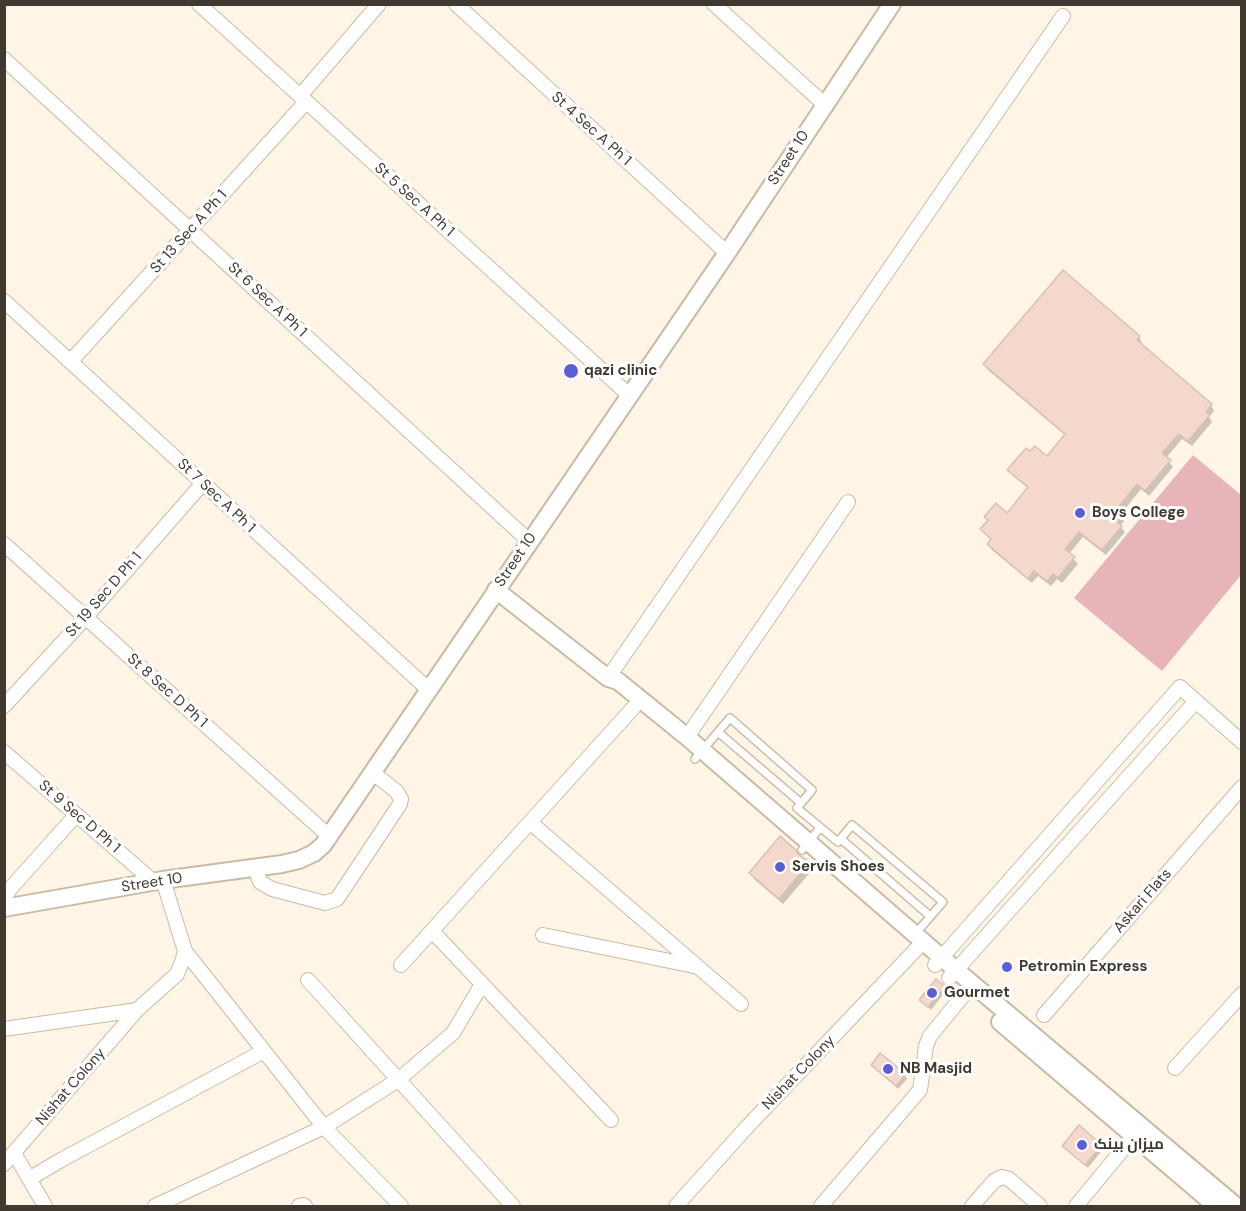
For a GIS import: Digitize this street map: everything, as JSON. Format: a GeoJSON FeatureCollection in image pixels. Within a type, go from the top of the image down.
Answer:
{"type":"FeatureCollection","features":[{"type":"Feature","properties":{"kind":"street","name":"St 5 Sec A Ph 1"},"geometry":{"type":"LineString","coordinates":[[199,4],[629,395]]}},
{"type":"Feature","properties":{"kind":"street","name":"St 13 Sec A Ph 1"},"geometry":{"type":"LineString","coordinates":[[71,361],[191,230],[303,99],[379,4]]}},
{"type":"Feature","properties":{"kind":"street","name":"St 4 Sec A Ph 1"},"geometry":{"type":"LineString","coordinates":[[456,4],[727,253]]}},
{"type":"Feature","properties":{"kind":"street"},"geometry":{"type":"LineString","coordinates":[[714,4],[825,105]]}},
{"type":"Feature","properties":{"kind":"street","name":"Street 10"},"geometry":{"type":"LineString","coordinates":[[4,908],[158,881],[299,860],[314,853],[330,837],[529,541],[727,253],[892,4]]}},
{"type":"Feature","properties":{"kind":"street"},"geometry":{"type":"LineString","coordinates":[[608,678],[1063,16]]}},
{"type":"Feature","properties":{"kind":"street","name":"St 6 Sec A Ph 1"},"geometry":{"type":"LineString","coordinates":[[4,60],[529,541]]}},
{"type":"Feature","properties":{"kind":"street","name":"St 7 Sec A Ph 1"},"geometry":{"type":"LineString","coordinates":[[4,302],[429,690]]}},
{"type":"Feature","properties":{"kind":"street","name":"St 19 Sec D Ph 1"},"geometry":{"type":"LineString","coordinates":[[4,706],[85,618],[202,483]]}},
{"type":"Feature","properties":{"kind":"street"},"geometry":{"type":"LineString","coordinates":[[687,737],[848,502]]}},
{"type":"Feature","properties":{"kind":"street","name":"St 8 Sec D Ph 1"},"geometry":{"type":"LineString","coordinates":[[4,544],[330,837]]}},
{"type":"Feature","properties":{"kind":"street"},"geometry":{"type":"LineString","coordinates":[[496,590],[608,678],[618,681],[687,737],[699,755]]}},
{"type":"Feature","properties":{"kind":"street"},"geometry":{"type":"LineString","coordinates":[[608,678],[612,688],[634,707],[699,755],[919,941],[953,974],[1236,1206]]}},
{"type":"Feature","properties":{"kind":"street"},"geometry":{"type":"LineString","coordinates":[[938,961],[1180,687],[1242,742]]}},
{"type":"Feature","properties":{"kind":"street"},"geometry":{"type":"LineString","coordinates":[[953,974],[1196,701]]}},
{"type":"Feature","properties":{"kind":"street"},"geometry":{"type":"LineString","coordinates":[[401,965],[634,707]]}},
{"type":"Feature","properties":{"kind":"street","name":"St 9 Sec D Ph 1"},"geometry":{"type":"LineString","coordinates":[[4,752],[76,815],[158,881]]}},
{"type":"Feature","properties":{"kind":"street"},"geometry":{"type":"LineString","coordinates":[[255,868],[260,882],[272,889],[325,903],[337,899],[400,804],[401,799],[396,791],[373,773]]}},
{"type":"Feature","properties":{"kind":"street","name":"Askari Flats"},"geometry":{"type":"LineString","coordinates":[[1044,1015],[1242,787]]}},
{"type":"Feature","properties":{"kind":"street"},"geometry":{"type":"LineString","coordinates":[[4,898],[76,815]]}},
{"type":"Feature","properties":{"kind":"street"},"geometry":{"type":"LineString","coordinates":[[1063,819],[1079,832]]}},
{"type":"Feature","properties":{"kind":"street"},"geometry":{"type":"LineString","coordinates":[[531,823],[741,1004]]}},
{"type":"Feature","properties":{"kind":"street"},"geometry":{"type":"LineString","coordinates":[[158,881],[185,951],[324,1127],[401,1206]]}},
{"type":"Feature","properties":{"kind":"street"},"geometry":{"type":"LineString","coordinates":[[432,931],[611,1120]]}},
{"type":"Feature","properties":{"kind":"street"},"geometry":{"type":"LineString","coordinates":[[543,935],[696,966]]}},
{"type":"Feature","properties":{"kind":"street","name":"Nishat Colony"},"geometry":{"type":"LineString","coordinates":[[676,1206],[919,941]]}},
{"type":"Feature","properties":{"kind":"street","name":"Nishat Colony"},"geometry":{"type":"LineString","coordinates":[[9,1158],[137,1010],[177,974],[185,951]]}},
{"type":"Feature","properties":{"kind":"street"},"geometry":{"type":"LineString","coordinates":[[953,974],[966,992],[1207,1204]]}},
{"type":"Feature","properties":{"kind":"street"},"geometry":{"type":"LineString","coordinates":[[308,980],[513,1206]]}},
{"type":"Feature","properties":{"kind":"street"},"geometry":{"type":"LineString","coordinates":[[155,1206],[324,1127],[398,1080],[453,1033],[482,984]]}},
{"type":"Feature","properties":{"kind":"street"},"geometry":{"type":"LineString","coordinates":[[821,1206],[920,1090],[926,1046],[930,1036],[966,992]]}},
{"type":"Feature","properties":{"kind":"street"},"geometry":{"type":"LineString","coordinates":[[1175,1068],[1242,994]]}},
{"type":"Feature","properties":{"kind":"street"},"geometry":{"type":"LineString","coordinates":[[4,1029],[137,1010]]}},
{"type":"Feature","properties":{"kind":"street"},"geometry":{"type":"LineString","coordinates":[[29,1179],[264,1051]]}},
{"type":"Feature","properties":{"kind":"street"},"geometry":{"type":"LineString","coordinates":[[1076,1206],[1133,1137]]}},
{"type":"Feature","properties":{"kind":"street"},"geometry":{"type":"LineString","coordinates":[[9,1158],[29,1179],[45,1206]]}},
{"type":"Feature","properties":{"kind":"street"},"geometry":{"type":"LineString","coordinates":[[972,1206],[994,1181],[1002,1177],[1009,1179],[1040,1206]]}},
{"type":"Feature","properties":{"kind":"street"},"geometry":{"type":"LineString","coordinates":[[299,1206],[305,1206]]}},
{"type":"Feature","properties":{"kind":"lane"},"geometry":{"type":"LineString","coordinates":[[699,755],[729,718],[738,725],[812,790],[797,808],[820,828],[838,842],[852,825],[943,902],[930,916],[919,941]]}},
{"type":"Feature","properties":{"kind":"lane"},"geometry":{"type":"LineString","coordinates":[[718,732],[801,803]]}},
{"type":"Feature","properties":{"kind":"lane"},"geometry":{"type":"LineString","coordinates":[[805,846],[820,828]]}},
{"type":"Feature","properties":{"kind":"lane"},"geometry":{"type":"LineString","coordinates":[[841,839],[930,916]]}},
{"type":"Feature","properties":{"kind":"shaded area"},"geometry":{"type":"Polygon","coordinates":[[[1193,455],[1241,495],[1241,575],[1162,671],[1074,598],[1193,455]]]}},
{"type":"Feature","properties":{"kind":"building"},"geometry":{"type":"Polygon","coordinates":[[[1063,270],[1140,336],[1137,340],[1212,404],[1206,412],[1210,415],[1188,441],[1179,434],[1162,453],[1171,460],[1145,491],[1137,484],[1117,509],[1122,514],[1116,521],[1122,526],[1102,550],[1079,532],[1065,549],[1075,557],[1058,578],[1053,574],[1047,581],[1034,571],[1028,579],[987,544],[991,539],[980,529],[988,520],[984,517],[996,503],[1007,513],[1028,487],[1007,470],[1026,448],[1030,451],[1035,446],[1047,456],[1065,434],[983,364],[1063,270]]]}},
{"type":"Feature","properties":{"kind":"building","name":"Servis Shoes"},"geometry":{"type":"Polygon","coordinates":[[[780,836],[798,854],[810,862],[779,899],[749,873],[780,836]]]}},
{"type":"Feature","properties":{"kind":"building","name":"Gourmet"},"geometry":{"type":"Polygon","coordinates":[[[936,979],[945,987],[928,1007],[919,1000],[936,979]]]}},
{"type":"Feature","properties":{"kind":"building","name":"NB Masjid"},"geometry":{"type":"Polygon","coordinates":[[[880,1053],[906,1074],[896,1086],[871,1065],[880,1053]]]}},
{"type":"Feature","properties":{"kind":"building","name":"میزان بینک"},"geometry":{"type":"Polygon","coordinates":[[[1079,1125],[1102,1145],[1085,1165],[1062,1146],[1079,1125]]]}},
{"type":"Feature","properties":{"kind":"place","name":"qazi clinic"},"geometry":{"type":"Point","coordinates":[571,371]}},
{"type":"Feature","properties":{"kind":"place","name":"Boys College"},"geometry":{"type":"Point","coordinates":[1080,513]}},
{"type":"Feature","properties":{"kind":"place","name":"Servis Shoes"},"geometry":{"type":"Point","coordinates":[780,867]}},
{"type":"Feature","properties":{"kind":"place","name":"Petromin Express"},"geometry":{"type":"Point","coordinates":[1007,967]}},
{"type":"Feature","properties":{"kind":"place","name":"Gourmet"},"geometry":{"type":"Point","coordinates":[932,993]}},
{"type":"Feature","properties":{"kind":"place","name":"NB Masjid"},"geometry":{"type":"Point","coordinates":[888,1069]}},
{"type":"Feature","properties":{"kind":"place","name":"میزان بینک"},"geometry":{"type":"Point","coordinates":[1082,1145]}}]}
